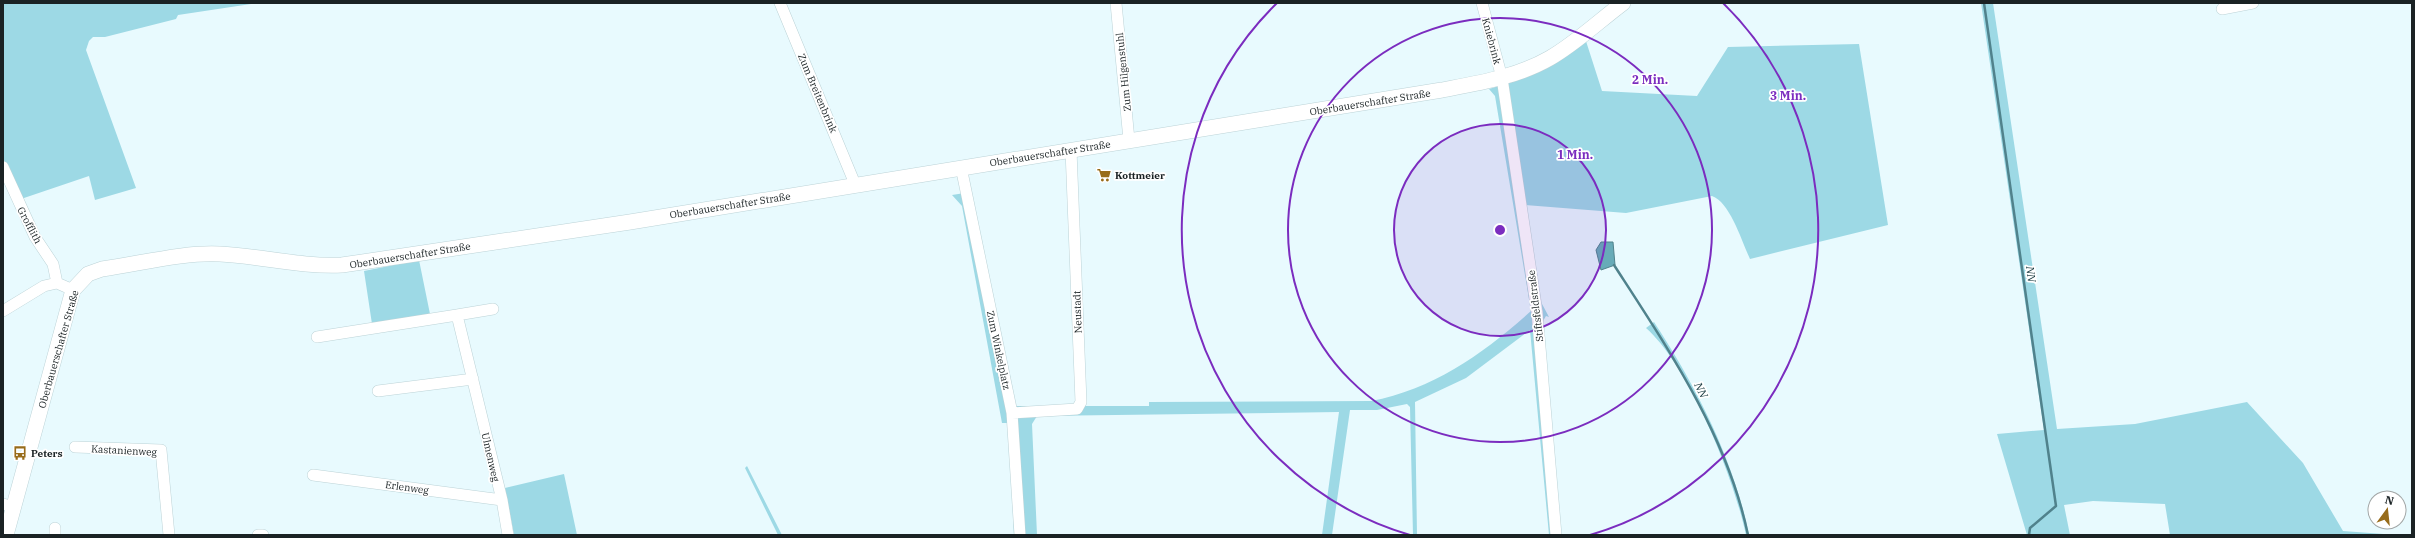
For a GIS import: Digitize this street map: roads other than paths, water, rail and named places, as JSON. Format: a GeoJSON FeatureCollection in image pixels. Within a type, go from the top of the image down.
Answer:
{"type":"FeatureCollection","features":[{"type":"Feature","properties":{"kind":"main road","name":"Oberbauerschafter Straße"},"geometry":{"type":"LineString","coordinates":[[6,535],[8,506],[73,290],[88,274],[102,269],[196,255],[219,254],[317,266],[342,265],[630,222],[855,184],[1442,90],[1502,78],[1550,58],[1623,3]]}},
{"type":"Feature","properties":{"kind":"street","name":"Zum Breitenbrink"},"geometry":{"type":"LineString","coordinates":[[780,3],[855,184]]}},
{"type":"Feature","properties":{"kind":"street","name":"Zum Hilgenstuhl"},"geometry":{"type":"LineString","coordinates":[[1116,3],[1130,140]]}},
{"type":"Feature","properties":{"kind":"street","name":"Kniebrink"},"geometry":{"type":"LineString","coordinates":[[1482,3],[1502,78]]}},
{"type":"Feature","properties":{"kind":"street"},"geometry":{"type":"LineString","coordinates":[[2222,9],[2253,3]]}},
{"type":"Feature","properties":{"kind":"street","name":"Stiftsfeldstraße"},"geometry":{"type":"LineString","coordinates":[[1502,78],[1537,312],[1556,535]]}},
{"type":"Feature","properties":{"kind":"street","name":"Neustadt"},"geometry":{"type":"LineString","coordinates":[[1012,413],[1077,409],[1081,402],[1071,150]]}},
{"type":"Feature","properties":{"kind":"street","name":"Grofflith"},"geometry":{"type":"LineString","coordinates":[[3,167],[35,237],[53,264],[57,282]]}},
{"type":"Feature","properties":{"kind":"street","name":"Zum Winkelplatz"},"geometry":{"type":"LineString","coordinates":[[961,167],[1012,413],[1020,535]]}},
{"type":"Feature","properties":{"kind":"street"},"geometry":{"type":"LineString","coordinates":[[3,311],[44,286],[57,282],[73,290]]}},
{"type":"Feature","properties":{"kind":"street"},"geometry":{"type":"LineString","coordinates":[[317,337],[493,309]]}},
{"type":"Feature","properties":{"kind":"street","name":"Ulmenweg"},"geometry":{"type":"LineString","coordinates":[[457,315],[502,500],[508,535]]}},
{"type":"Feature","properties":{"kind":"street"},"geometry":{"type":"LineString","coordinates":[[378,391],[473,379]]}},
{"type":"Feature","properties":{"kind":"street","name":"Kastanienweg"},"geometry":{"type":"LineString","coordinates":[[75,447],[161,450],[169,535]]}},
{"type":"Feature","properties":{"kind":"street","name":"Erlenweg"},"geometry":{"type":"LineString","coordinates":[[313,475],[502,500]]}},
{"type":"Feature","properties":{"kind":"street"},"geometry":{"type":"LineString","coordinates":[[258,535],[263,535]]}},
{"type":"Feature","properties":{"kind":"waterway","name":"NN"},"geometry":{"type":"LineString","coordinates":[[1984,3],[2056,506],[2030,528],[2029,535]]}},
{"type":"Feature","properties":{"kind":"waterway","name":"NN"},"geometry":{"type":"LineString","coordinates":[[1614,265],[1675,361],[1711,428],[1726,463],[1738,498],[1748,535]]}},
{"type":"Feature","properties":{"kind":"place","name":"Kottmeier"},"geometry":{"type":"Point","coordinates":[1104,175]}},
{"type":"Feature","properties":{"kind":"place","name":"Peters"},"geometry":{"type":"Point","coordinates":[20,453]}}]}
